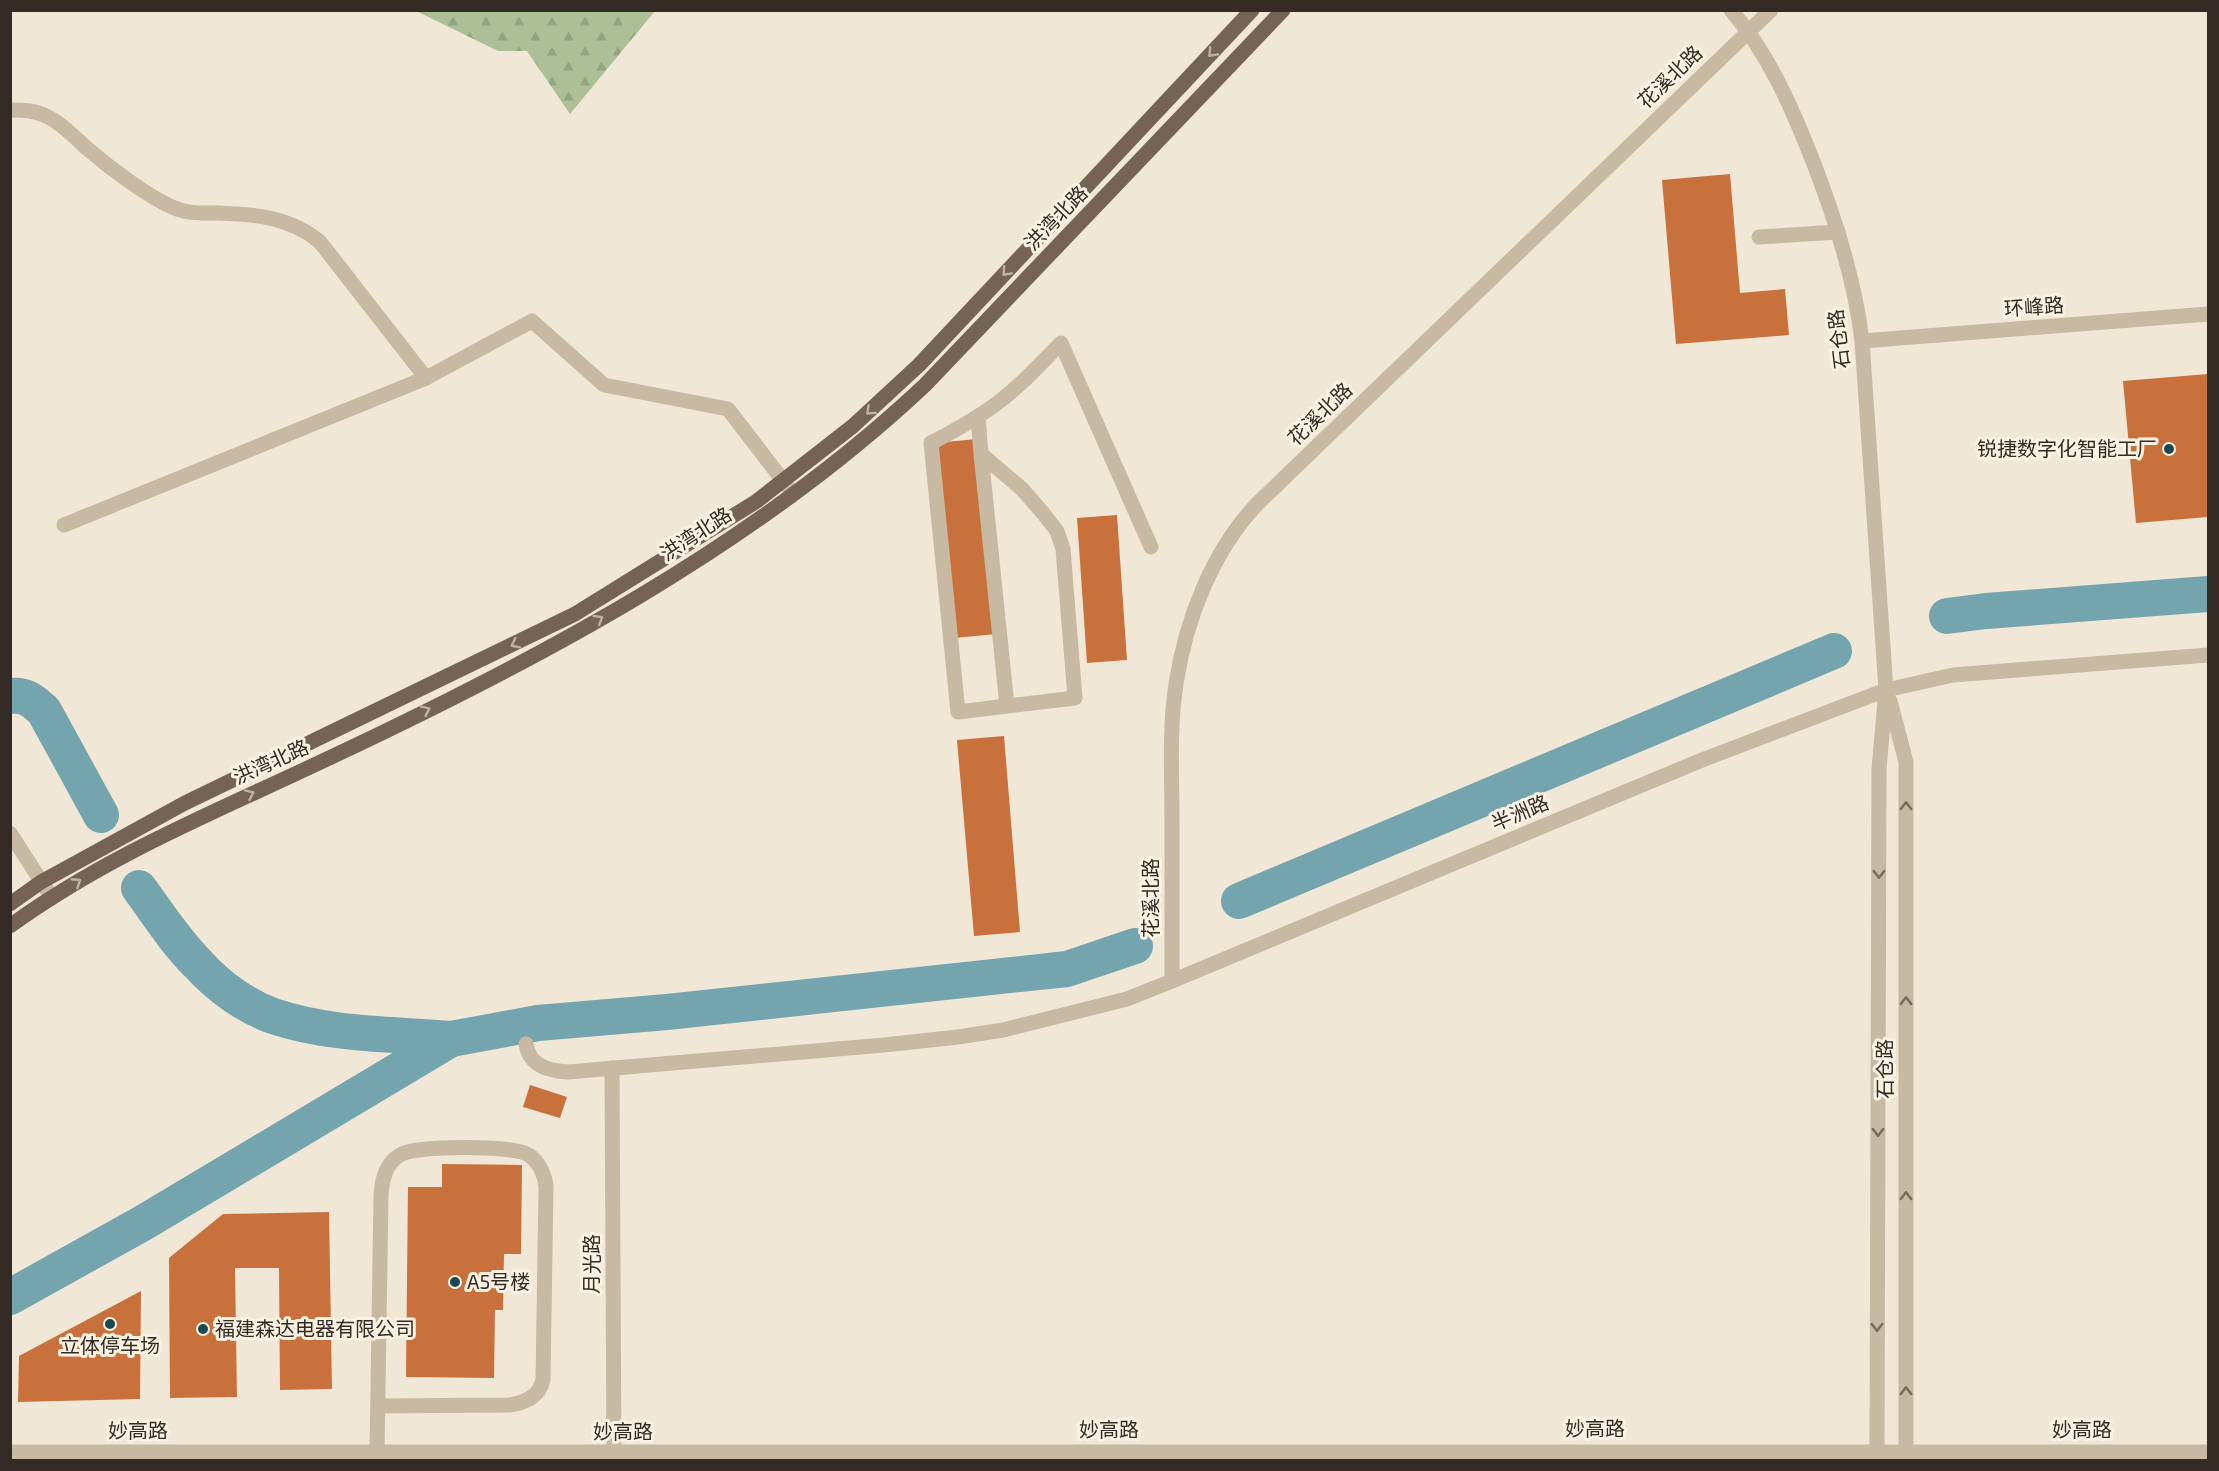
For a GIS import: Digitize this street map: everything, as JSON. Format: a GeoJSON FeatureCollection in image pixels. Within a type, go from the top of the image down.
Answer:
{"type":"FeatureCollection","features":[{"type":"Feature","properties":{"kind":"main road","name":"洪湾北路"},"geometry":{"type":"LineString","coordinates":[[10,903],[41,882],[185,803],[575,614],[734,516],[871,411],[919,365],[1252,10]]}},
{"type":"Feature","properties":{"kind":"main road","name":"洪湾北路"},"geometry":{"type":"LineString","coordinates":[[10,926],[83,878],[192,820],[327,759],[540,654],[698,560],[793,494],[880,426],[932,378],[1283,10]]}},
{"type":"Feature","properties":{"kind":"street","name":"石仓路"},"geometry":{"type":"LineString","coordinates":[[1731,10],[1749,31],[1767,61],[1801,129],[1838,232],[1859,312],[1862,341],[1886,690],[1879,769],[1877,1450]]}},
{"type":"Feature","properties":{"kind":"street","name":"花溪北路"},"geometry":{"type":"LineString","coordinates":[[1172,981],[1172,748],[1176,685],[1188,631],[1199,600],[1224,545],[1240,522],[1257,504],[1771,10]]}},
{"type":"Feature","properties":{"kind":"street"},"geometry":{"type":"LineString","coordinates":[[10,110],[32,111],[54,120],[115,170],[173,207],[187,212],[249,214],[276,219],[296,225],[310,233],[320,242],[426,378]]}},
{"type":"Feature","properties":{"kind":"street"},"geometry":{"type":"LineString","coordinates":[[1759,237],[1838,232]]}},
{"type":"Feature","properties":{"kind":"street","name":"环峰路"},"geometry":{"type":"LineString","coordinates":[[1862,341],[2208,314]]}},
{"type":"Feature","properties":{"kind":"street"},"geometry":{"type":"LineString","coordinates":[[64,525],[426,378],[532,321],[604,385],[728,409],[784,479],[793,494]]}},
{"type":"Feature","properties":{"kind":"street"},"geometry":{"type":"LineString","coordinates":[[981,454],[1022,489],[1057,531],[1063,549],[1075,698],[958,712],[932,443],[978,417],[1018,386],[1060,343],[1151,547]]}},
{"type":"Feature","properties":{"kind":"street"},"geometry":{"type":"LineString","coordinates":[[978,417],[1007,706]]}},
{"type":"Feature","properties":{"kind":"street","name":"半洲路"},"geometry":{"type":"LineString","coordinates":[[526,1044],[527,1051],[534,1062],[550,1070],[568,1072],[872,1046],[1003,1030],[1127,999],[1702,760],[1886,690],[1953,675],[2208,655]]}},
{"type":"Feature","properties":{"kind":"street","name":"石仓路"},"geometry":{"type":"LineString","coordinates":[[1886,690],[1906,762],[1906,1450]]}},
{"type":"Feature","properties":{"kind":"street"},"geometry":{"type":"LineString","coordinates":[[10,833],[52,898]]}},
{"type":"Feature","properties":{"kind":"street","name":"月光路"},"geometry":{"type":"LineString","coordinates":[[612,1068],[614,1457]]}},
{"type":"Feature","properties":{"kind":"street"},"geometry":{"type":"LineString","coordinates":[[377,1453],[381,1195],[387,1168],[400,1154],[422,1149],[507,1149],[528,1155],[539,1167],[546,1187],[543,1380],[538,1392],[526,1401],[509,1405],[378,1406]]}},
{"type":"Feature","properties":{"kind":"street","name":"妙高路"},"geometry":{"type":"LineString","coordinates":[[10,1452],[377,1453],[614,1457],[1877,1450],[2208,1452]]}},
{"type":"Feature","properties":{"kind":"green space"},"geometry":{"type":"Polygon","coordinates":[[[416,11],[655,11],[570,114],[527,51],[498,51],[416,11]]]}},
{"type":"Feature","properties":{"kind":"building"},"geometry":{"type":"Polygon","coordinates":[[[1730,174],[1740,293],[1785,289],[1789,335],[1676,344],[1662,180],[1730,174]]]}},
{"type":"Feature","properties":{"kind":"building","name":"锐捷数字化智能工厂"},"geometry":{"type":"Polygon","coordinates":[[[2208,374],[2208,517],[2136,523],[2123,381],[2208,374]]]}},
{"type":"Feature","properties":{"kind":"building"},"geometry":{"type":"Polygon","coordinates":[[[977,439],[996,634],[954,638],[935,443],[977,439]]]}},
{"type":"Feature","properties":{"kind":"building"},"geometry":{"type":"Polygon","coordinates":[[[1117,515],[1127,660],[1087,663],[1077,518],[1117,515]]]}},
{"type":"Feature","properties":{"kind":"building"},"geometry":{"type":"Polygon","coordinates":[[[1004,736],[1020,932],[974,936],[957,740],[1004,736]]]}},
{"type":"Feature","properties":{"kind":"building"},"geometry":{"type":"Polygon","coordinates":[[[530,1085],[567,1097],[560,1118],[523,1107],[530,1085]]]}},
{"type":"Feature","properties":{"kind":"building","name":"A5号楼"},"geometry":{"type":"Polygon","coordinates":[[[442,1164],[522,1165],[521,1254],[504,1254],[503,1310],[495,1310],[494,1378],[406,1377],[408,1187],[442,1187],[442,1164]]]}},
{"type":"Feature","properties":{"kind":"building","name":"福建森达电器有限公司"},"geometry":{"type":"Polygon","coordinates":[[[329,1212],[332,1389],[280,1390],[279,1268],[235,1268],[237,1397],[170,1398],[169,1258],[223,1214],[329,1212]]]}},
{"type":"Feature","properties":{"kind":"building","name":"立体停车场"},"geometry":{"type":"Polygon","coordinates":[[[141,1291],[140,1399],[18,1402],[19,1356],[141,1291]]]}},
{"type":"Feature","properties":{"kind":"waterway"},"geometry":{"type":"LineString","coordinates":[[1947,616],[2208,594]]}},
{"type":"Feature","properties":{"kind":"waterway"},"geometry":{"type":"LineString","coordinates":[[1239,901],[1834,651]]}},
{"type":"Feature","properties":{"kind":"waterway"},"geometry":{"type":"LineString","coordinates":[[10,696],[25,697],[44,711],[101,815]]}},
{"type":"Feature","properties":{"kind":"waterway"},"geometry":{"type":"LineString","coordinates":[[139,888],[174,937],[206,972],[252,1007],[273,1016],[316,1027],[384,1035],[451,1039]]}},
{"type":"Feature","properties":{"kind":"waterway"},"geometry":{"type":"LineString","coordinates":[[10,1297],[143,1223],[451,1039],[538,1023],[667,1012],[1067,969],[1135,946]]}},
{"type":"Feature","properties":{"kind":"place","name":"锐捷数字化智能工厂"},"geometry":{"type":"Point","coordinates":[2169,449]}},
{"type":"Feature","properties":{"kind":"place","name":"A5号楼"},"geometry":{"type":"Point","coordinates":[455,1282]}},
{"type":"Feature","properties":{"kind":"place","name":"立体停车场"},"geometry":{"type":"Point","coordinates":[110,1324]}},
{"type":"Feature","properties":{"kind":"place","name":"福建森达电器有限公司"},"geometry":{"type":"Point","coordinates":[203,1329]}}]}
